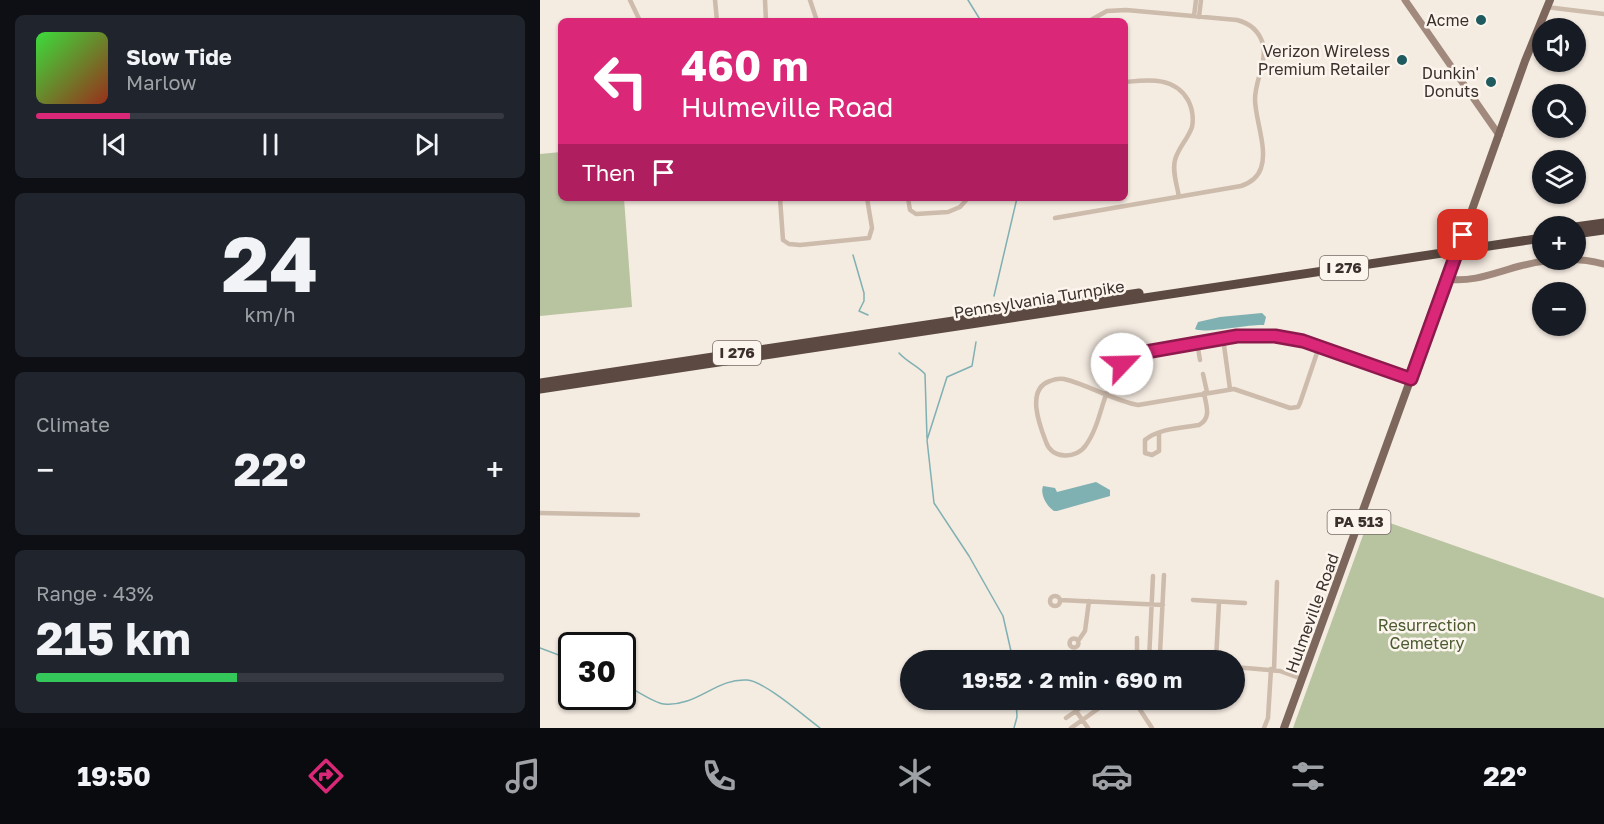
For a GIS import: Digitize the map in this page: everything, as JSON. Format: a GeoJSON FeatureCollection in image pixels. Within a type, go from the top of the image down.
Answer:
{"type":"FeatureCollection","features":[{"type":"Feature","properties":{"kind":"highway"},"geometry":{"type":"LineString","coordinates":[[1586,225],[1604,223]]}},
{"type":"Feature","properties":{"kind":"highway"},"geometry":{"type":"LineString","coordinates":[[1586,232],[1604,230]]}},
{"type":"Feature","properties":{"kind":"highway","name":"Pennsylvania Turnpike"},"geometry":{"type":"LineString","coordinates":[[540,383],[1532,234]]}},
{"type":"Feature","properties":{"kind":"highway","name":"Pennsylvania Turnpike"},"geometry":{"type":"LineString","coordinates":[[540,389],[1532,240]]}},
{"type":"Feature","properties":{"kind":"main road"},"geometry":{"type":"LineString","coordinates":[[1405,0],[1499,135]]}},
{"type":"Feature","properties":{"kind":"main road","name":"Hulmeville Road"},"geometry":{"type":"LineString","coordinates":[[1284,728],[1548,4]]}},
{"type":"Feature","properties":{"kind":"main road"},"geometry":{"type":"LineString","coordinates":[[1447,279],[1468,280],[1548,261],[1586,260],[1604,264]]}},
{"type":"Feature","properties":{"kind":"street"},"geometry":{"type":"LineString","coordinates":[[630,0],[639,18]]}},
{"type":"Feature","properties":{"kind":"street"},"geometry":{"type":"LineString","coordinates":[[716,0],[717,18]]}},
{"type":"Feature","properties":{"kind":"street"},"geometry":{"type":"LineString","coordinates":[[765,0],[766,18]]}},
{"type":"Feature","properties":{"kind":"street"},"geometry":{"type":"LineString","coordinates":[[810,0],[816,18]]}},
{"type":"Feature","properties":{"kind":"street"},"geometry":{"type":"LineString","coordinates":[[1196,0],[1197,16]]}},
{"type":"Feature","properties":{"kind":"street"},"geometry":{"type":"LineString","coordinates":[[1197,16],[1201,0]]}},
{"type":"Feature","properties":{"kind":"street"},"geometry":{"type":"LineString","coordinates":[[1548,4],[1604,14]]}},
{"type":"Feature","properties":{"kind":"street"},"geometry":{"type":"LineString","coordinates":[[1055,218],[1245,184],[1257,174],[1263,160],[1255,101],[1263,52],[1260,38],[1252,27],[1245,22],[1197,16],[1111,10],[1095,18]]}},
{"type":"Feature","properties":{"kind":"street"},"geometry":{"type":"LineString","coordinates":[[1128,82],[1165,81],[1182,92],[1190,103],[1193,115],[1191,127],[1175,161],[1179,197]]}},
{"type":"Feature","properties":{"kind":"street"},"geometry":{"type":"LineString","coordinates":[[780,201],[782,236],[789,244],[869,238],[872,228],[868,201]]}},
{"type":"Feature","properties":{"kind":"street"},"geometry":{"type":"LineString","coordinates":[[908,201],[910,210],[916,214],[955,210],[965,201]]}},
{"type":"Feature","properties":{"kind":"street"},"geometry":{"type":"LineString","coordinates":[[1319,347],[1298,407],[1290,408],[1230,388],[1138,405],[1106,394],[1062,379],[1052,380],[1042,386],[1036,397],[1047,446],[1052,451],[1065,455],[1075,454],[1083,449],[1089,441],[1106,394],[1113,375],[1133,356],[1197,342],[1247,335],[1275,336],[1303,341],[1411,379]]}},
{"type":"Feature","properties":{"kind":"street"},"geometry":{"type":"LineString","coordinates":[[1223,338],[1230,388]]}},
{"type":"Feature","properties":{"kind":"street"},"geometry":{"type":"LineString","coordinates":[[1197,342],[1200,360]]}},
{"type":"Feature","properties":{"kind":"street"},"geometry":{"type":"LineString","coordinates":[[1159,433],[1159,451],[1152,455],[1145,453],[1145,440],[1159,433],[1203,422],[1207,414],[1203,374]]}},
{"type":"Feature","properties":{"kind":"street"},"geometry":{"type":"LineString","coordinates":[[540,513],[638,515]]}},
{"type":"Feature","properties":{"kind":"street"},"geometry":{"type":"LineString","coordinates":[[1160,650],[1164,574]]}},
{"type":"Feature","properties":{"kind":"street"},"geometry":{"type":"LineString","coordinates":[[1150,650],[1153,576]]}},
{"type":"Feature","properties":{"kind":"street"},"geometry":{"type":"LineString","coordinates":[[1264,728],[1268,718],[1277,582]]}},
{"type":"Feature","properties":{"kind":"street"},"geometry":{"type":"LineString","coordinates":[[1060,600],[1162,605]]}},
{"type":"Feature","properties":{"kind":"street"},"geometry":{"type":"LineString","coordinates":[[1192,600],[1245,603]]}},
{"type":"Feature","properties":{"kind":"street"},"geometry":{"type":"LineString","coordinates":[[1078,640],[1085,631],[1089,601]]}},
{"type":"Feature","properties":{"kind":"street"},"geometry":{"type":"LineString","coordinates":[[1217,650],[1219,602]]}},
{"type":"Feature","properties":{"kind":"street"},"geometry":{"type":"LineString","coordinates":[[1137,638],[1137,650]]}},
{"type":"Feature","properties":{"kind":"street"},"geometry":{"type":"LineString","coordinates":[[1245,668],[1272,670],[1302,679]]}},
{"type":"Feature","properties":{"kind":"street"},"geometry":{"type":"LineString","coordinates":[[1071,728],[1096,710]]}},
{"type":"Feature","properties":{"kind":"street"},"geometry":{"type":"LineString","coordinates":[[1140,710],[1152,728]]}},
{"type":"Feature","properties":{"kind":"street"},"geometry":{"type":"LineString","coordinates":[[1066,718],[1076,711],[1088,728]]}},
{"type":"Feature","properties":{"kind":"green space"},"geometry":{"type":"Polygon","coordinates":[[[558,152],[558,201],[624,201],[632,307],[540,316],[540,154],[558,152]]]}},
{"type":"Feature","properties":{"kind":"green space","name":"Resurrection Cemetery"},"geometry":{"type":"Polygon","coordinates":[[[1370,516],[1604,598],[1604,728],[1293,728],[1370,516]]]}},
{"type":"Feature","properties":{"kind":"water"},"geometry":{"type":"Polygon","coordinates":[[[1262,313],[1266,317],[1264,325],[1195,329],[1198,322],[1220,317],[1262,313]]]}},
{"type":"Feature","properties":{"kind":"water"},"geometry":{"type":"Polygon","coordinates":[[[1096,482],[1110,490],[1110,496],[1057,511],[1048,506],[1044,500],[1043,486],[1055,488],[1057,492],[1096,482]]]}},
{"type":"Feature","properties":{"kind":"waterway"},"geometry":{"type":"LineString","coordinates":[[968,0],[979,18]]}},
{"type":"Feature","properties":{"kind":"waterway"},"geometry":{"type":"LineString","coordinates":[[994,296],[1016,201]]}},
{"type":"Feature","properties":{"kind":"waterway"},"geometry":{"type":"LineString","coordinates":[[853,255],[864,293],[864,301],[859,311],[868,315]]}},
{"type":"Feature","properties":{"kind":"waterway"},"geometry":{"type":"LineString","coordinates":[[976,342],[972,366],[947,377],[927,440],[934,503],[969,556],[1003,616],[1011,650]]}},
{"type":"Feature","properties":{"kind":"waterway"},"geometry":{"type":"LineString","coordinates":[[899,353],[925,374],[927,438]]}},
{"type":"Feature","properties":{"kind":"waterway"},"geometry":{"type":"LineString","coordinates":[[540,648],[558,655]]}},
{"type":"Feature","properties":{"kind":"waterway"},"geometry":{"type":"LineString","coordinates":[[636,691],[659,703],[676,704],[726,683],[747,680],[773,692],[820,728]]}},
{"type":"Feature","properties":{"kind":"waterway"},"geometry":{"type":"LineString","coordinates":[[1014,728],[1017,710]]}},
{"type":"Feature","properties":{"kind":"place","name":"Acme"},"geometry":{"type":"Point","coordinates":[1481,20]}},
{"type":"Feature","properties":{"kind":"place","name":"Verizon Wireless Premium Retailer"},"geometry":{"type":"Point","coordinates":[1402,60]}},
{"type":"Feature","properties":{"kind":"place","name":"Dunkin' Donuts"},"geometry":{"type":"Point","coordinates":[1491,82]}},
{"type":"Feature","properties":{"kind":"route"},"geometry":{"type":"LineString","coordinates":[[1122,364],[1140,353],[1237,336],[1261,335],[1303,341],[1411,379],[1463,235]]}}]}
